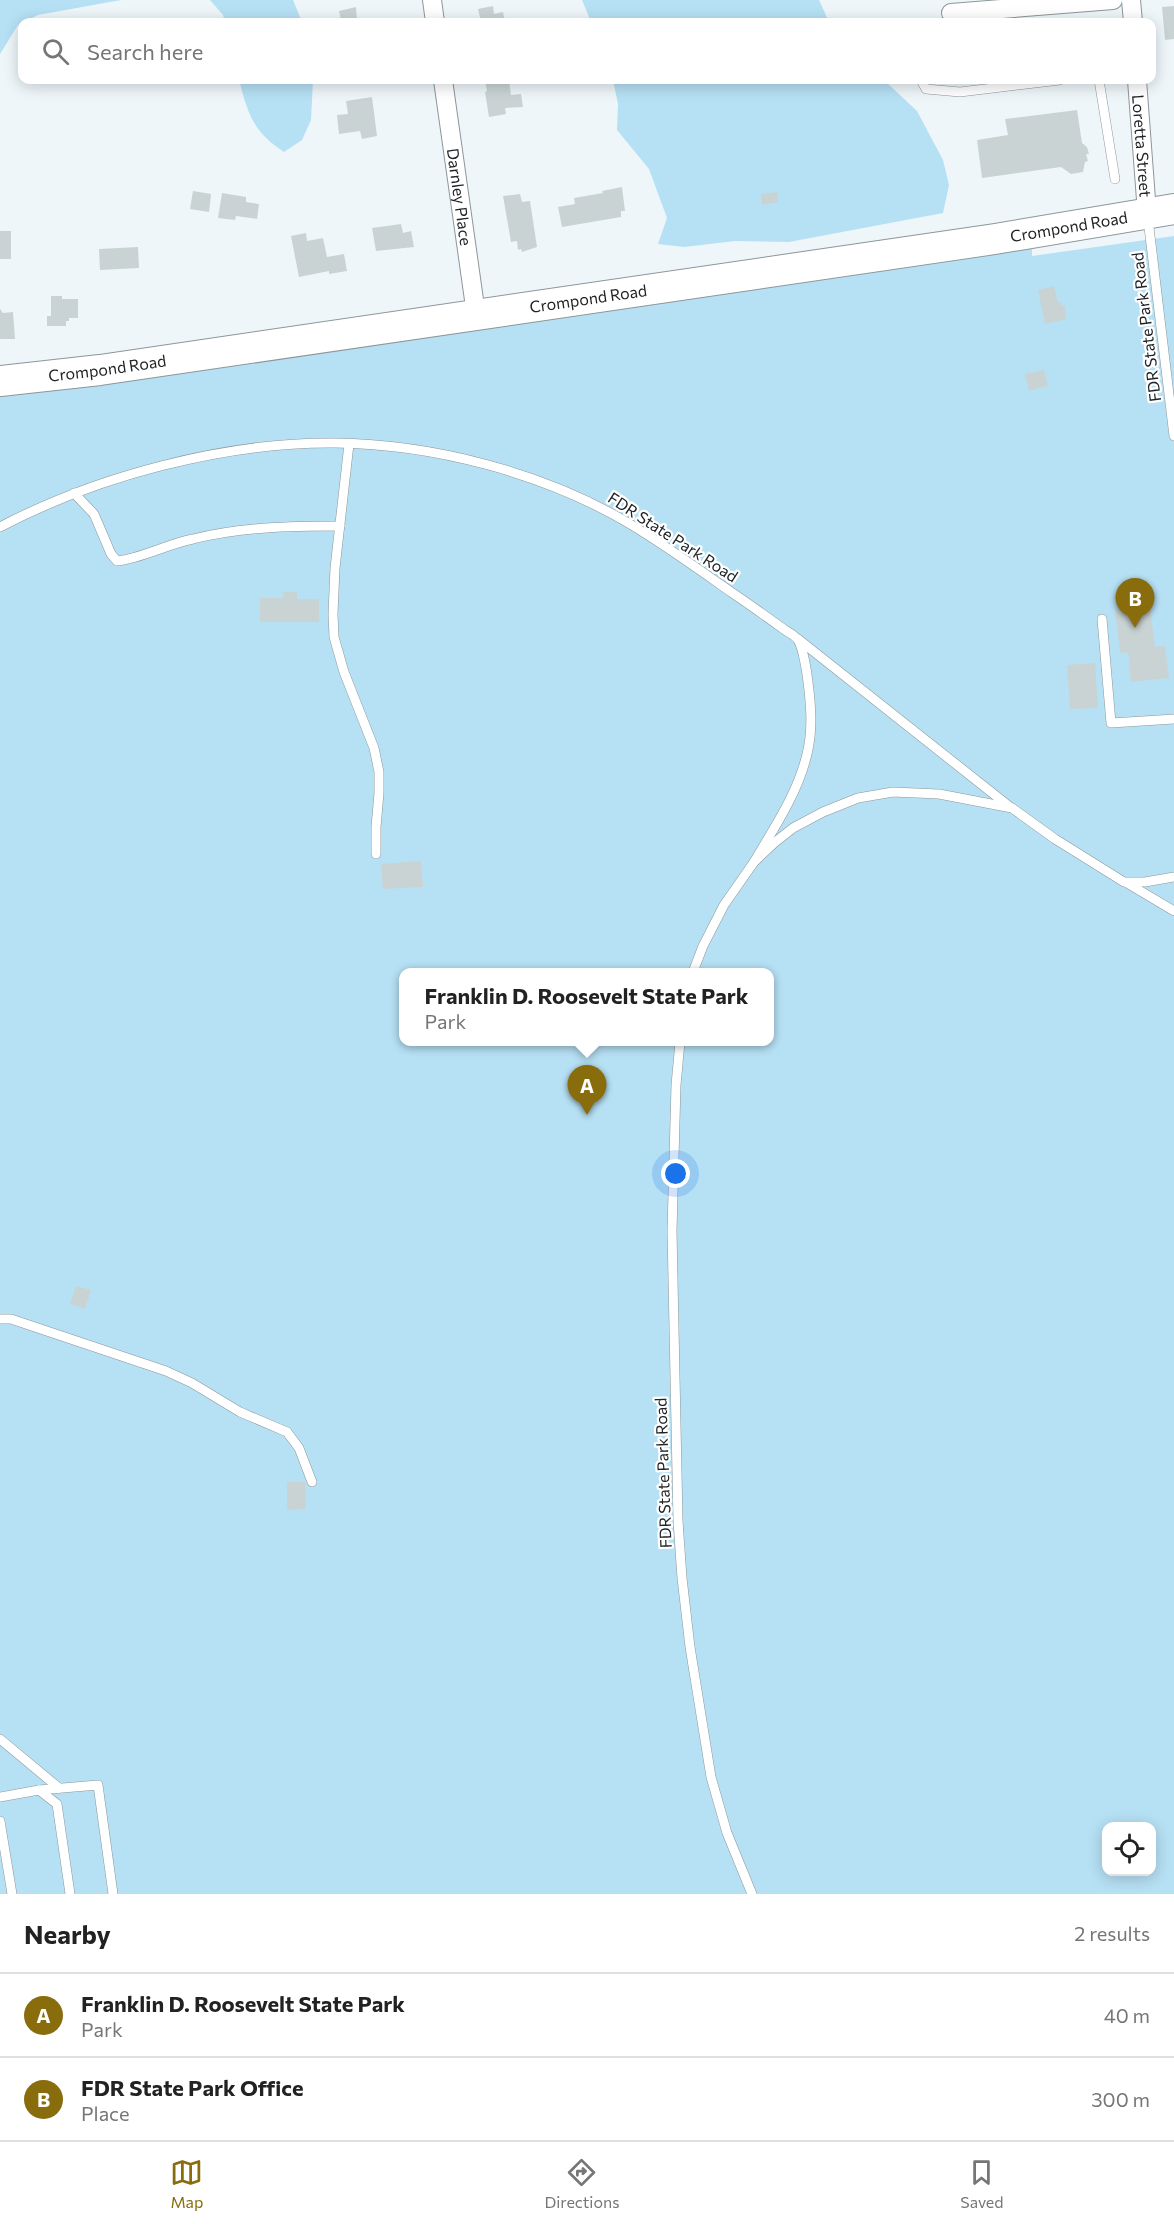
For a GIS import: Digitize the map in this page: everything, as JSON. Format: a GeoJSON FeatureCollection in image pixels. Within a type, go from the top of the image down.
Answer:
{"type":"FeatureCollection","features":[{"type":"Feature","properties":{"kind":"highway","name":"Crompond Road"},"geometry":{"type":"LineString","coordinates":[[0,381],[100,370],[995,239],[1160,211]]}},
{"type":"Feature","properties":{"kind":"street"},"geometry":{"type":"LineString","coordinates":[[432,0],[434,18]]}},
{"type":"Feature","properties":{"kind":"street"},"geometry":{"type":"LineString","coordinates":[[951,13],[1113,0]]}},
{"type":"Feature","properties":{"kind":"street"},"geometry":{"type":"LineString","coordinates":[[1131,0],[1133,18]]}},
{"type":"Feature","properties":{"kind":"street","name":"Darnley Place"},"geometry":{"type":"LineString","coordinates":[[444,84],[476,314]]}},
{"type":"Feature","properties":{"kind":"street","name":"Loretta Street"},"geometry":{"type":"LineString","coordinates":[[1138,84],[1160,211]]}},
{"type":"Feature","properties":{"kind":"lane"},"geometry":{"type":"LineString","coordinates":[[923,84],[926,89],[960,92],[1027,84]]}},
{"type":"Feature","properties":{"kind":"lane"},"geometry":{"type":"LineString","coordinates":[[1100,84],[1114,179]]}},
{"type":"Feature","properties":{"kind":"lane","name":"FDR State Park Road"},"geometry":{"type":"LineString","coordinates":[[1160,211],[1174,436]]}},
{"type":"Feature","properties":{"kind":"lane"},"geometry":{"type":"LineString","coordinates":[[349,444],[335,567],[334,637],[344,672],[374,748],[379,772],[376,854]]}},
{"type":"Feature","properties":{"kind":"lane","name":"FDR State Park Road"},"geometry":{"type":"LineString","coordinates":[[0,527],[75,493],[136,474],[229,452],[276,446],[381,445],[476,462],[551,486],[628,523],[667,548],[798,639],[1012,808],[1055,839],[1174,911]]}},
{"type":"Feature","properties":{"kind":"lane"},"geometry":{"type":"LineString","coordinates":[[75,493],[93,514],[111,554],[117,561],[191,539],[236,530],[281,526],[340,526]]}},
{"type":"Feature","properties":{"kind":"lane"},"geometry":{"type":"LineString","coordinates":[[1101,619],[1111,723],[1174,719]]}},
{"type":"Feature","properties":{"kind":"lane","name":"FDR State Park Road"},"geometry":{"type":"LineString","coordinates":[[695,968],[724,905],[754,862],[799,780],[811,733],[811,705],[807,674],[798,639]]}},
{"type":"Feature","properties":{"kind":"lane","name":"FDR State Park Road"},"geometry":{"type":"LineString","coordinates":[[754,862],[793,828],[823,812],[858,798],[893,792],[939,794],[1012,808]]}},
{"type":"Feature","properties":{"kind":"lane"},"geometry":{"type":"LineString","coordinates":[[1124,882],[1145,882],[1174,877]]}},
{"type":"Feature","properties":{"kind":"lane","name":"FDR State Park Road"},"geometry":{"type":"LineString","coordinates":[[680,1046],[676,1085],[672,1231],[678,1521],[682,1578],[690,1647],[711,1777],[727,1833],[752,1894]]}},
{"type":"Feature","properties":{"kind":"lane"},"geometry":{"type":"LineString","coordinates":[[0,1319],[11,1319],[166,1371],[192,1383],[240,1412],[277,1427],[286,1432],[299,1448],[312,1482]]}},
{"type":"Feature","properties":{"kind":"lane"},"geometry":{"type":"LineString","coordinates":[[0,1739],[60,1788]]}},
{"type":"Feature","properties":{"kind":"lane"},"geometry":{"type":"LineString","coordinates":[[0,1797],[39,1790],[98,1785],[113,1894]]}},
{"type":"Feature","properties":{"kind":"lane"},"geometry":{"type":"LineString","coordinates":[[39,1790],[57,1804],[70,1894]]}},
{"type":"Feature","properties":{"kind":"lane"},"geometry":{"type":"LineString","coordinates":[[0,1821],[12,1894]]}},
{"type":"Feature","properties":{"kind":"shaded area"},"geometry":{"type":"Polygon","coordinates":[[[0,0],[121,0],[32,18],[18,18],[18,25],[0,54],[0,0]]]}},
{"type":"Feature","properties":{"kind":"shaded area"},"geometry":{"type":"Polygon","coordinates":[[[210,0],[293,0],[300,18],[224,18],[210,0]]]}},
{"type":"Feature","properties":{"kind":"shaded area"},"geometry":{"type":"Polygon","coordinates":[[[582,0],[819,0],[827,18],[589,18],[582,0]]]}},
{"type":"Feature","properties":{"kind":"shaded area"},"geometry":{"type":"Polygon","coordinates":[[[240,84],[313,84],[311,120],[302,140],[284,152],[265,137],[253,121],[240,84]]]}},
{"type":"Feature","properties":{"kind":"shaded area"},"geometry":{"type":"Polygon","coordinates":[[[614,84],[888,84],[917,111],[943,160],[949,185],[943,213],[789,242],[735,241],[684,247],[658,244],[667,218],[649,169],[617,130],[618,104],[614,84]]]}},
{"type":"Feature","properties":{"kind":"shaded area"},"geometry":{"type":"Polygon","coordinates":[[[1174,236],[1174,1894],[0,1894],[0,394],[1032,248],[1032,256],[1174,236]]]}},
{"type":"Feature","properties":{"kind":"building"},"geometry":{"type":"Polygon","coordinates":[[[493,6],[494,14],[503,12],[504,18],[480,18],[478,9],[493,6]]]}},
{"type":"Feature","properties":{"kind":"building"},"geometry":{"type":"Polygon","coordinates":[[[1174,6],[1174,39],[1165,40],[1162,7],[1174,6]]]}},
{"type":"Feature","properties":{"kind":"building"},"geometry":{"type":"Polygon","coordinates":[[[356,7],[357,18],[341,18],[339,11],[356,7]]]}},
{"type":"Feature","properties":{"kind":"building"},"geometry":{"type":"Polygon","coordinates":[[[486,84],[510,84],[511,95],[521,94],[523,107],[505,108],[506,114],[489,117],[485,92],[487,91],[486,84]]]}},
{"type":"Feature","properties":{"kind":"building"},"geometry":{"type":"Polygon","coordinates":[[[372,97],[377,136],[362,139],[360,131],[339,134],[337,115],[348,114],[346,101],[372,97]]]}},
{"type":"Feature","properties":{"kind":"building"},"geometry":{"type":"Polygon","coordinates":[[[1077,110],[1082,143],[1087,147],[1089,154],[1086,154],[1088,161],[1085,162],[1083,172],[1071,174],[1061,167],[982,178],[977,140],[1008,135],[1005,119],[1077,110]]]}},
{"type":"Feature","properties":{"kind":"building"},"geometry":{"type":"Polygon","coordinates":[[[622,187],[625,211],[621,211],[621,217],[562,227],[558,207],[575,204],[574,198],[622,187]]]}},
{"type":"Feature","properties":{"kind":"building"},"geometry":{"type":"Polygon","coordinates":[[[193,191],[211,194],[209,212],[190,209],[193,191]]]}},
{"type":"Feature","properties":{"kind":"building"},"geometry":{"type":"Polygon","coordinates":[[[777,192],[778,202],[762,205],[761,194],[777,192]]]}},
{"type":"Feature","properties":{"kind":"building"},"geometry":{"type":"Polygon","coordinates":[[[222,193],[246,197],[246,202],[259,204],[257,219],[236,216],[235,220],[218,218],[222,193]]]}},
{"type":"Feature","properties":{"kind":"building"},"geometry":{"type":"Polygon","coordinates":[[[520,194],[522,202],[530,201],[537,247],[522,252],[521,249],[518,250],[517,241],[511,242],[503,196],[520,194]]]}},
{"type":"Feature","properties":{"kind":"building"},"geometry":{"type":"Polygon","coordinates":[[[401,224],[403,233],[411,231],[414,247],[376,251],[372,228],[401,224]]]}},
{"type":"Feature","properties":{"kind":"building"},"geometry":{"type":"Polygon","coordinates":[[[0,231],[11,231],[11,259],[0,259],[0,231]]]}},
{"type":"Feature","properties":{"kind":"building"},"geometry":{"type":"Polygon","coordinates":[[[306,233],[307,241],[323,238],[327,257],[344,254],[347,271],[329,274],[329,271],[299,277],[291,236],[306,233]]]}},
{"type":"Feature","properties":{"kind":"building"},"geometry":{"type":"Polygon","coordinates":[[[138,247],[139,268],[100,270],[99,249],[138,247]]]}},
{"type":"Feature","properties":{"kind":"building"},"geometry":{"type":"Polygon","coordinates":[[[1054,286],[1058,303],[1065,305],[1066,319],[1045,324],[1038,290],[1054,286]]]}},
{"type":"Feature","properties":{"kind":"building"},"geometry":{"type":"Polygon","coordinates":[[[51,296],[78,299],[78,318],[69,318],[66,326],[47,326],[47,316],[51,316],[51,296]]]}},
{"type":"Feature","properties":{"kind":"building"},"geometry":{"type":"Polygon","coordinates":[[[0,309],[3,313],[13,312],[15,339],[0,339],[0,309]]]}},
{"type":"Feature","properties":{"kind":"building"},"geometry":{"type":"Polygon","coordinates":[[[1044,370],[1048,386],[1029,391],[1025,374],[1044,370]]]}},
{"type":"Feature","properties":{"kind":"building"},"geometry":{"type":"Polygon","coordinates":[[[1140,589],[1142,607],[1150,606],[1155,647],[1165,646],[1169,678],[1131,682],[1128,652],[1120,653],[1115,609],[1123,608],[1121,591],[1140,589]]]}},
{"type":"Feature","properties":{"kind":"building"},"geometry":{"type":"Polygon","coordinates":[[[283,592],[297,592],[297,599],[319,599],[319,622],[260,622],[260,598],[283,598],[283,592]]]}},
{"type":"Feature","properties":{"kind":"building"},"geometry":{"type":"Polygon","coordinates":[[[1095,663],[1098,708],[1070,709],[1067,665],[1095,663]]]}},
{"type":"Feature","properties":{"kind":"building"},"geometry":{"type":"Polygon","coordinates":[[[421,861],[423,887],[383,889],[381,864],[421,861]]]}},
{"type":"Feature","properties":{"kind":"building"},"geometry":{"type":"Polygon","coordinates":[[[76,1286],[91,1290],[85,1309],[70,1304],[76,1286]]]}},
{"type":"Feature","properties":{"kind":"building"},"geometry":{"type":"Polygon","coordinates":[[[287,1482],[305,1482],[306,1509],[287,1510],[287,1482]]]}},
{"type":"Feature","properties":{"kind":"place","name":"FDR State Park Office"},"geometry":{"type":"Point","coordinates":[1135,628]}},
{"type":"Feature","properties":{"kind":"place","name":"Franklin D. Roosevelt State Park"},"geometry":{"type":"Point","coordinates":[587,1115]}}]}
